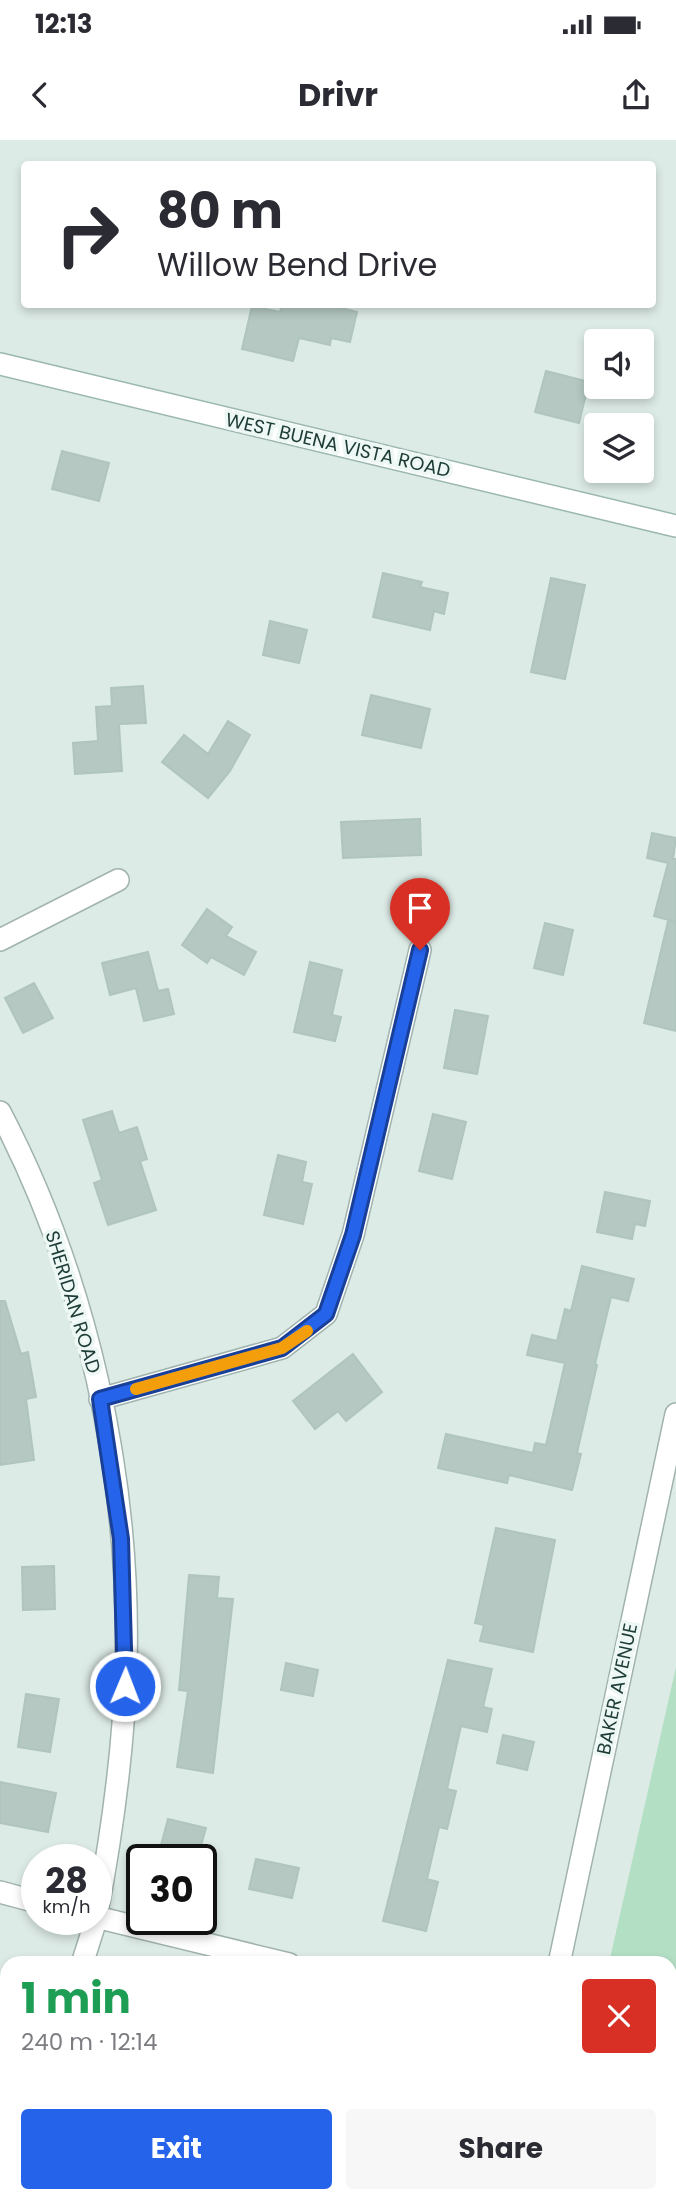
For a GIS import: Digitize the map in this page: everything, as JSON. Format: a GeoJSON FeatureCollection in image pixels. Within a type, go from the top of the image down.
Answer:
{"type":"FeatureCollection","features":[{"type":"Feature","properties":{"kind":"street","name":"WEST BUENA VISTA ROAD"},"geometry":{"type":"LineString","coordinates":[[0,364],[676,527]]}},
{"type":"Feature","properties":{"kind":"street"},"geometry":{"type":"LineString","coordinates":[[0,940],[118,880]]}},
{"type":"Feature","properties":{"kind":"street"},"geometry":{"type":"LineString","coordinates":[[100,1399],[282,1348],[326,1314],[353,1235],[420,950]]}},
{"type":"Feature","properties":{"kind":"street","name":"SHERIDAN ROAD"},"geometry":{"type":"LineString","coordinates":[[0,1112],[44,1207],[72,1290],[100,1399],[121,1539],[126,1664],[115,1811],[109,1844]]}},
{"type":"Feature","properties":{"kind":"street","name":"BAKER AVENUE"},"geometry":{"type":"LineString","coordinates":[[561,1956],[676,1414]]}},
{"type":"Feature","properties":{"kind":"street"},"geometry":{"type":"LineString","coordinates":[[0,1892],[21,1898]]}},
{"type":"Feature","properties":{"kind":"street"},"geometry":{"type":"LineString","coordinates":[[112,1922],[255,1956]]}},
{"type":"Feature","properties":{"kind":"street","name":"SHERIDAN ROAD"},"geometry":{"type":"LineString","coordinates":[[84,1956],[91,1935]]}},
{"type":"Feature","properties":{"kind":"green space"},"geometry":{"type":"Polygon","coordinates":[[[676,1667],[676,1956],[611,1956],[676,1667]]]}},
{"type":"Feature","properties":{"kind":"building"},"geometry":{"type":"Polygon","coordinates":[[[252,308],[280,312],[281,308],[341,308],[357,312],[350,342],[331,338],[330,345],[299,338],[293,361],[242,349],[252,308]]]}},
{"type":"Feature","properties":{"kind":"building"},"geometry":{"type":"Polygon","coordinates":[[[546,371],[584,381],[585,399],[579,423],[535,412],[546,371]]]}},
{"type":"Feature","properties":{"kind":"building"},"geometry":{"type":"Polygon","coordinates":[[[62,451],[109,463],[99,501],[52,489],[62,451]]]}},
{"type":"Feature","properties":{"kind":"building"},"geometry":{"type":"Polygon","coordinates":[[[383,573],[422,582],[420,587],[448,593],[444,614],[434,611],[430,630],[373,617],[383,573]]]}},
{"type":"Feature","properties":{"kind":"building"},"geometry":{"type":"Polygon","coordinates":[[[551,578],[585,585],[565,679],[531,672],[551,578]]]}},
{"type":"Feature","properties":{"kind":"building"},"geometry":{"type":"Polygon","coordinates":[[[270,621],[307,630],[299,663],[263,655],[270,621]]]}},
{"type":"Feature","properties":{"kind":"building"},"geometry":{"type":"Polygon","coordinates":[[[143,686],[146,723],[119,724],[122,771],[75,774],[73,743],[98,741],[96,707],[112,706],[111,688],[143,686]]]}},
{"type":"Feature","properties":{"kind":"building"},"geometry":{"type":"Polygon","coordinates":[[[371,695],[430,709],[421,748],[362,735],[371,695]]]}},
{"type":"Feature","properties":{"kind":"building"},"geometry":{"type":"Polygon","coordinates":[[[228,721],[250,735],[230,771],[208,798],[162,762],[184,735],[208,754],[228,721]]]}},
{"type":"Feature","properties":{"kind":"building"},"geometry":{"type":"Polygon","coordinates":[[[420,819],[421,855],[343,858],[341,822],[420,819]]]}},
{"type":"Feature","properties":{"kind":"building"},"geometry":{"type":"Polygon","coordinates":[[[652,833],[676,838],[673,859],[676,859],[676,922],[654,916],[668,863],[647,858],[652,833]]]}},
{"type":"Feature","properties":{"kind":"building"},"geometry":{"type":"Polygon","coordinates":[[[207,909],[232,927],[226,936],[256,952],[244,975],[211,957],[207,963],[182,945],[207,909]]]}},
{"type":"Feature","properties":{"kind":"building"},"geometry":{"type":"Polygon","coordinates":[[[668,921],[676,922],[676,1031],[644,1023],[668,921]]]}},
{"type":"Feature","properties":{"kind":"building"},"geometry":{"type":"Polygon","coordinates":[[[545,923],[573,930],[563,975],[534,968],[545,923]]]}},
{"type":"Feature","properties":{"kind":"building"},"geometry":{"type":"Polygon","coordinates":[[[148,952],[158,991],[168,989],[174,1014],[144,1021],[136,988],[110,995],[102,963],[148,952]]]}},
{"type":"Feature","properties":{"kind":"building"},"geometry":{"type":"Polygon","coordinates":[[[310,962],[342,970],[332,1015],[341,1017],[335,1041],[294,1032],[310,962]]]}},
{"type":"Feature","properties":{"kind":"building"},"geometry":{"type":"Polygon","coordinates":[[[34,983],[53,1018],[23,1033],[5,998],[34,983]]]}},
{"type":"Feature","properties":{"kind":"building"},"geometry":{"type":"Polygon","coordinates":[[[455,1010],[488,1016],[477,1074],[444,1068],[455,1010]]]}},
{"type":"Feature","properties":{"kind":"building"},"geometry":{"type":"Polygon","coordinates":[[[112,1111],[119,1133],[137,1127],[147,1159],[140,1161],[156,1210],[108,1225],[94,1183],[102,1180],[83,1120],[112,1111]]]}},
{"type":"Feature","properties":{"kind":"building"},"geometry":{"type":"Polygon","coordinates":[[[433,1114],[466,1122],[452,1179],[419,1171],[433,1114]]]}},
{"type":"Feature","properties":{"kind":"building"},"geometry":{"type":"Polygon","coordinates":[[[278,1155],[306,1162],[302,1182],[312,1184],[303,1224],[264,1215],[278,1155]]]}},
{"type":"Feature","properties":{"kind":"building"},"geometry":{"type":"Polygon","coordinates":[[[605,1192],[650,1201],[645,1226],[635,1224],[632,1239],[597,1232],[605,1192]]]}},
{"type":"Feature","properties":{"kind":"building"},"geometry":{"type":"Polygon","coordinates":[[[582,1266],[634,1279],[628,1301],[611,1297],[577,1453],[581,1454],[572,1490],[509,1475],[507,1483],[438,1468],[446,1434],[533,1453],[535,1443],[546,1445],[565,1363],[527,1355],[532,1335],[557,1341],[565,1309],[571,1311],[582,1266]]]}},
{"type":"Feature","properties":{"kind":"building"},"geometry":{"type":"Polygon","coordinates":[[[0,1301],[5,1301],[21,1354],[28,1352],[36,1397],[26,1399],[34,1460],[0,1465],[0,1301]]]}},
{"type":"Feature","properties":{"kind":"building"},"geometry":{"type":"Polygon","coordinates":[[[353,1354],[382,1392],[346,1421],[338,1411],[315,1429],[293,1401],[353,1354]]]}},
{"type":"Feature","properties":{"kind":"building"},"geometry":{"type":"Polygon","coordinates":[[[496,1528],[555,1540],[533,1652],[480,1641],[484,1625],[475,1623],[496,1528]]]}},
{"type":"Feature","properties":{"kind":"building"},"geometry":{"type":"Polygon","coordinates":[[[54,1566],[55,1609],[23,1610],[22,1567],[54,1566]]]}},
{"type":"Feature","properties":{"kind":"building"},"geometry":{"type":"Polygon","coordinates":[[[189,1575],[219,1577],[217,1598],[233,1599],[213,1773],[177,1767],[188,1691],[179,1690],[189,1575]]]}},
{"type":"Feature","properties":{"kind":"building"},"geometry":{"type":"Polygon","coordinates":[[[448,1660],[492,1669],[483,1707],[492,1709],[487,1732],[461,1726],[447,1789],[456,1791],[447,1829],[439,1827],[427,1879],[438,1882],[426,1931],[383,1921],[448,1660]]]}},
{"type":"Feature","properties":{"kind":"building"},"geometry":{"type":"Polygon","coordinates":[[[286,1663],[318,1670],[313,1696],[281,1690],[286,1663]]]}},
{"type":"Feature","properties":{"kind":"building"},"geometry":{"type":"Polygon","coordinates":[[[26,1694],[59,1699],[50,1752],[18,1747],[26,1694]]]}},
{"type":"Feature","properties":{"kind":"building"},"geometry":{"type":"Polygon","coordinates":[[[503,1735],[534,1742],[527,1770],[497,1763],[503,1735]]]}},
{"type":"Feature","properties":{"kind":"building"},"geometry":{"type":"Polygon","coordinates":[[[0,1782],[56,1793],[48,1832],[0,1823],[0,1782]]]}},
{"type":"Feature","properties":{"kind":"building"},"geometry":{"type":"Polygon","coordinates":[[[168,1819],[206,1828],[202,1844],[161,1844],[168,1819]]]}},
{"type":"Feature","properties":{"kind":"building"},"geometry":{"type":"Polygon","coordinates":[[[256,1859],[299,1868],[292,1898],[249,1889],[256,1859]]]}},
{"type":"Feature","properties":{"kind":"slow traffic"},"geometry":{"type":"LineString","coordinates":[[136,1389],[282,1348],[307,1331]]}},
{"type":"Feature","properties":{"kind":"route"},"geometry":{"type":"LineString","coordinates":[[125,1686],[125,1606],[121,1539],[111,1458],[100,1399],[282,1348],[309,1330],[326,1314],[353,1235],[420,950]]}}]}
